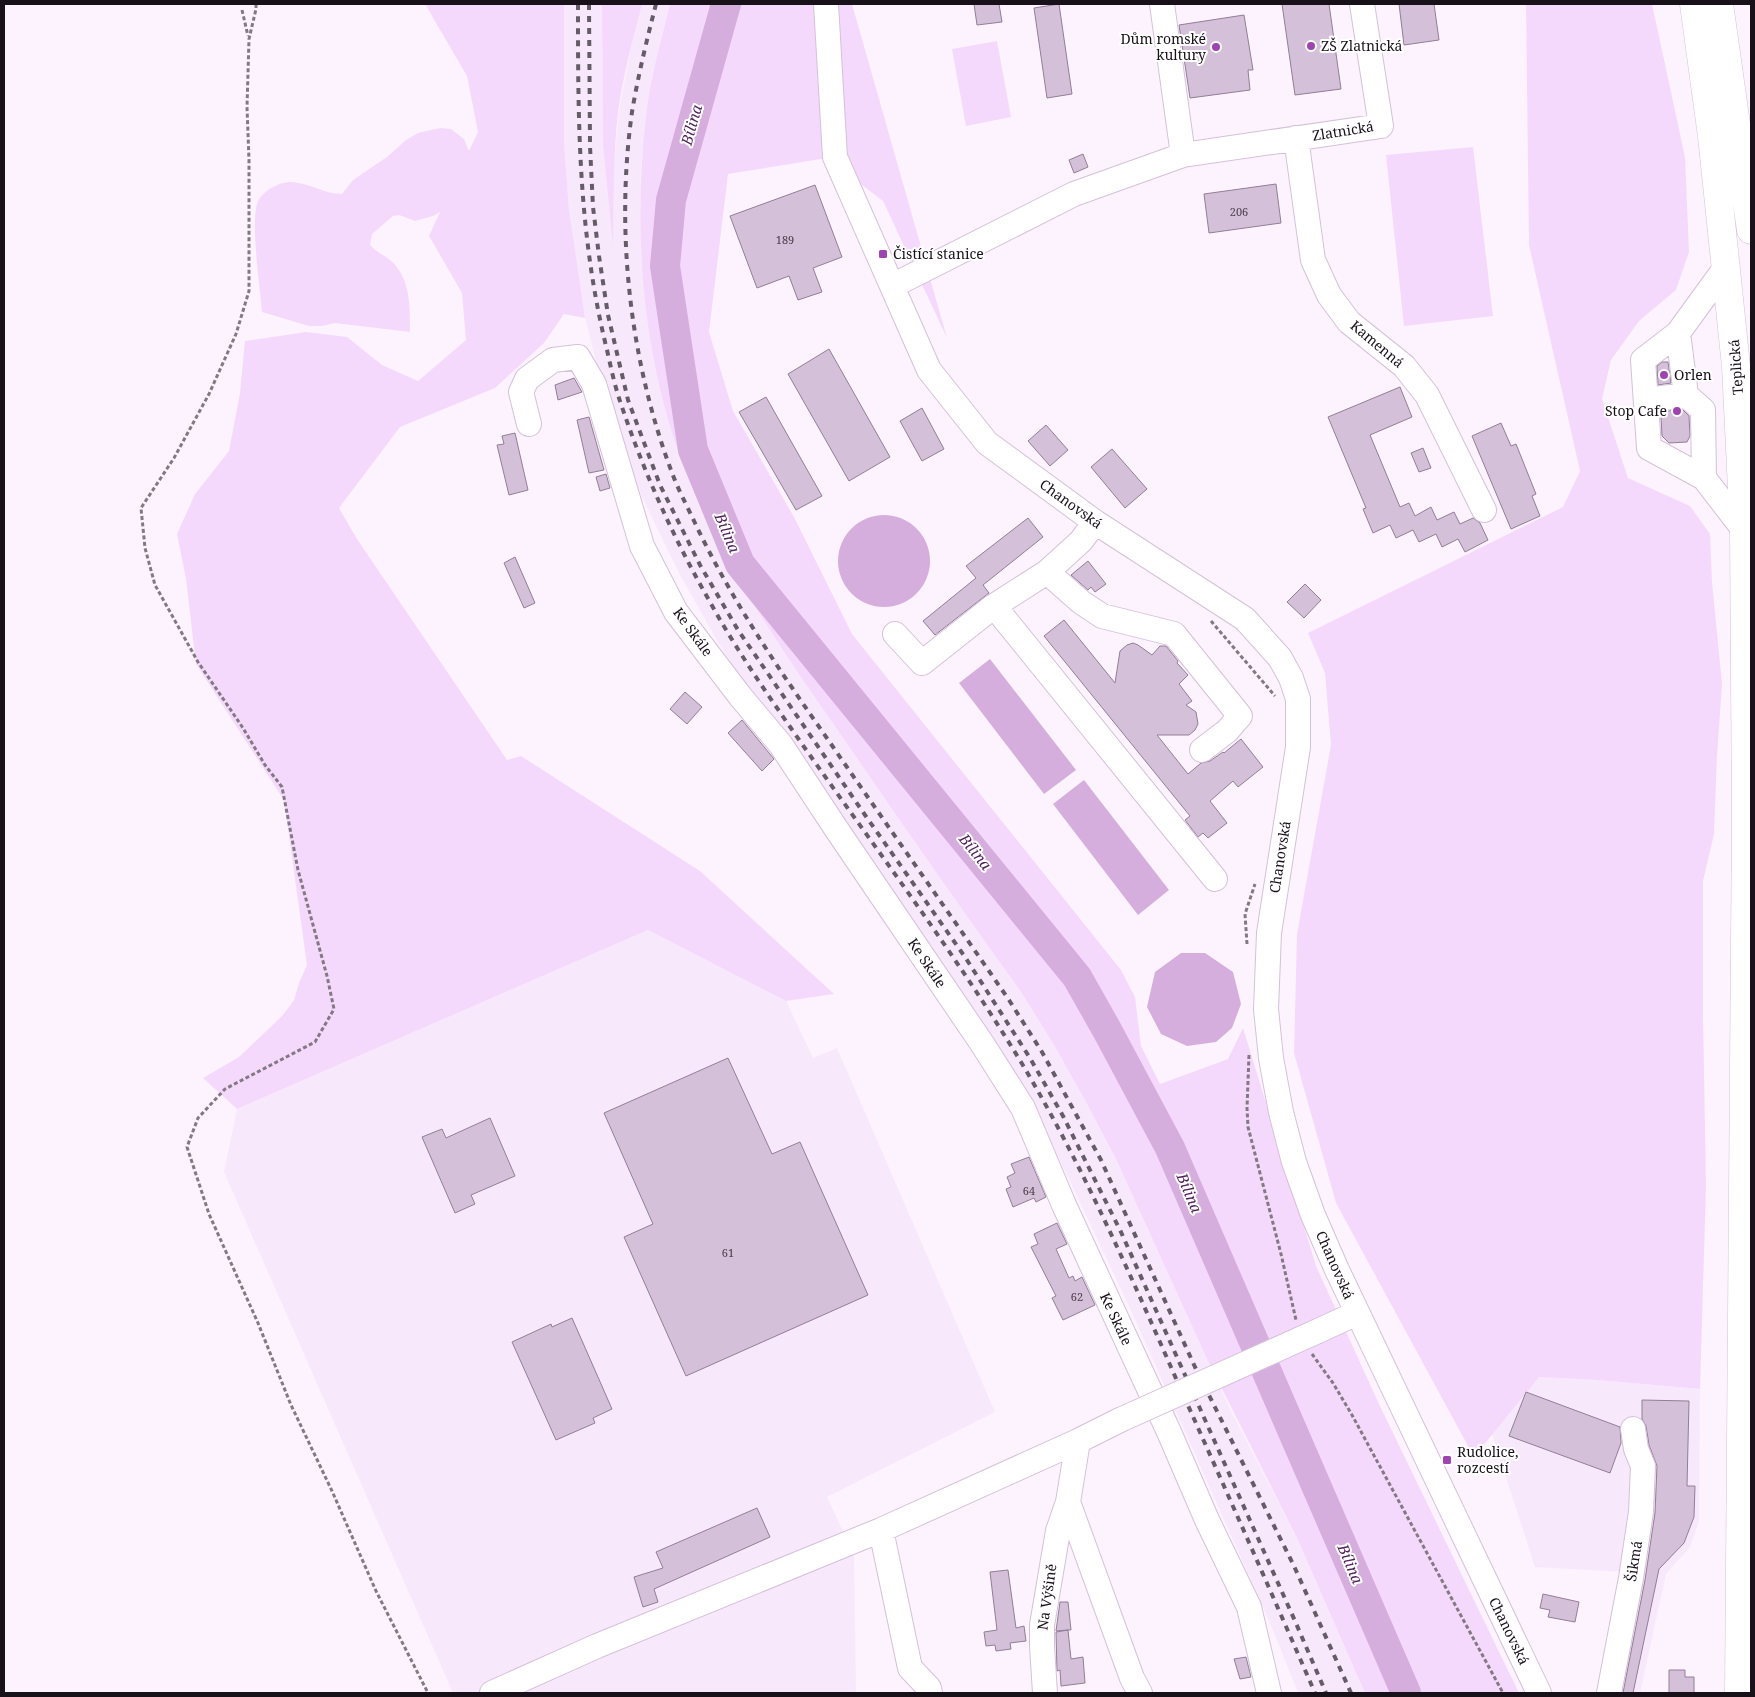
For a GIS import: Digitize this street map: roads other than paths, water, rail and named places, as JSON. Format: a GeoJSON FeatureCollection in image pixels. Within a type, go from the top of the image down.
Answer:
{"type":"FeatureCollection","features":[{"type":"Feature","properties":{"kind":"highway","name":"Teplická"},"geometry":{"type":"LineString","coordinates":[[1694,4],[1712,136],[1736,366],[1744,530],[1746,819],[1739,1693]]}},
{"type":"Feature","properties":{"kind":"highway"},"geometry":{"type":"LineString","coordinates":[[1719,4],[1745,142],[1751,230]]}},
{"type":"Feature","properties":{"kind":"highway"},"geometry":{"type":"LineString","coordinates":[[1725,1693],[1726,1532],[1730,1503],[1742,1450]]}},
{"type":"Feature","properties":{"kind":"street","name":"Chanovská"},"geometry":{"type":"LineString","coordinates":[[826,4],[836,157],[929,370],[987,443],[1095,522],[1245,619],[1280,658],[1291,678],[1298,699],[1298,747],[1269,934],[1266,1009],[1270,1058],[1281,1112],[1294,1162],[1313,1215],[1357,1313],[1539,1693]]}},
{"type":"Feature","properties":{"kind":"street"},"geometry":{"type":"LineString","coordinates":[[1162,4],[1183,155]]}},
{"type":"Feature","properties":{"kind":"street","name":"Zlatnická"},"geometry":{"type":"LineString","coordinates":[[892,286],[1074,194],[1183,155],[1381,126],[1362,4]]}},
{"type":"Feature","properties":{"kind":"street","name":"Kamenná"},"geometry":{"type":"LineString","coordinates":[[1296,138],[1313,260],[1329,295],[1349,322],[1404,366],[1427,395],[1484,510]]}},
{"type":"Feature","properties":{"kind":"street"},"geometry":{"type":"LineString","coordinates":[[1726,268],[1678,333],[1643,360],[1649,448],[1704,478],[1744,530]]}},
{"type":"Feature","properties":{"kind":"street"},"geometry":{"type":"LineString","coordinates":[[1678,333],[1686,395],[1703,410],[1704,478]]}},
{"type":"Feature","properties":{"kind":"street","name":"Ke Skále"},"geometry":{"type":"LineString","coordinates":[[529,424],[521,392],[527,379],[553,360],[578,357],[594,384],[642,546],[676,612],[740,696],[781,745],[1023,1108],[1064,1205],[1169,1432],[1207,1520],[1249,1607],[1269,1693]]}},
{"type":"Feature","properties":{"kind":"street"},"geometry":{"type":"LineString","coordinates":[[1646,400],[1686,395]]}},
{"type":"Feature","properties":{"kind":"street"},"geometry":{"type":"LineString","coordinates":[[895,634],[922,663],[994,606],[1047,572],[1081,541],[1095,522]]}},
{"type":"Feature","properties":{"kind":"street"},"geometry":{"type":"LineString","coordinates":[[1047,572],[1081,602],[1102,616],[1174,634],[1240,716],[1227,731],[1202,750]]}},
{"type":"Feature","properties":{"kind":"street"},"geometry":{"type":"LineString","coordinates":[[994,606],[1215,879]]}},
{"type":"Feature","properties":{"kind":"street"},"geometry":{"type":"LineString","coordinates":[[492,1693],[597,1646],[881,1530],[1357,1313]]}},
{"type":"Feature","properties":{"kind":"street","name":"Šikmá"},"geometry":{"type":"LineString","coordinates":[[1609,1693],[1626,1606],[1641,1512],[1643,1466],[1636,1449],[1633,1429]]}},
{"type":"Feature","properties":{"kind":"street"},"geometry":{"type":"LineString","coordinates":[[1078,1441],[1068,1502],[1132,1678],[1140,1693]]}},
{"type":"Feature","properties":{"kind":"street","name":"Na Výšině"},"geometry":{"type":"LineString","coordinates":[[1045,1693],[1042,1625],[1058,1531],[1068,1502]]}},
{"type":"Feature","properties":{"kind":"street"},"geometry":{"type":"LineString","coordinates":[[881,1530],[910,1668],[929,1688],[930,1693]]}},
{"type":"Feature","properties":{"kind":"waterway","name":"Bílina"},"geometry":{"type":"LineString","coordinates":[[726,4],[671,200],[665,266],[693,450],[740,564],[1077,977],[1170,1148],[1406,1693]]}},
{"type":"Feature","properties":{"kind":"railway"},"geometry":{"type":"LineString","coordinates":[[578,4],[578,92],[582,178],[590,263],[597,306],[617,391],[630,430],[661,505],[672,530],[720,620],[766,692],[969,981],[1021,1062],[1065,1140],[1123,1260],[1315,1693]]}},
{"type":"Feature","properties":{"kind":"railway"},"geometry":{"type":"LineString","coordinates":[[589,4],[590,146],[593,207],[599,256],[608,315],[628,400],[660,485],[700,565],[738,630],[965,957],[1030,1058],[1063,1116],[1121,1232],[1326,1693]]}},
{"type":"Feature","properties":{"kind":"railway"},"geometry":{"type":"LineString","coordinates":[[656,4],[632,112],[625,204],[626,251],[630,298],[646,390],[674,478],[723,577],[770,655],[1009,1000],[1042,1052],[1101,1160],[1195,1367],[1294,1566],[1351,1693]]}},
{"type":"Feature","properties":{"kind":"place","name":"ZŠ Zlatnická"},"geometry":{"type":"Point","coordinates":[1311,46]}},
{"type":"Feature","properties":{"kind":"place","name":"Dům romské kultury"},"geometry":{"type":"Point","coordinates":[1216,47]}},
{"type":"Feature","properties":{"kind":"place","name":"Čistící stanice"},"geometry":{"type":"Point","coordinates":[883,254]}},
{"type":"Feature","properties":{"kind":"place","name":"Orlen"},"geometry":{"type":"Point","coordinates":[1664,375]}},
{"type":"Feature","properties":{"kind":"place","name":"Stop Cafe"},"geometry":{"type":"Point","coordinates":[1677,411]}},
{"type":"Feature","properties":{"kind":"place","name":"Rudolice, rozcestí"},"geometry":{"type":"Point","coordinates":[1447,1460]}}]}
